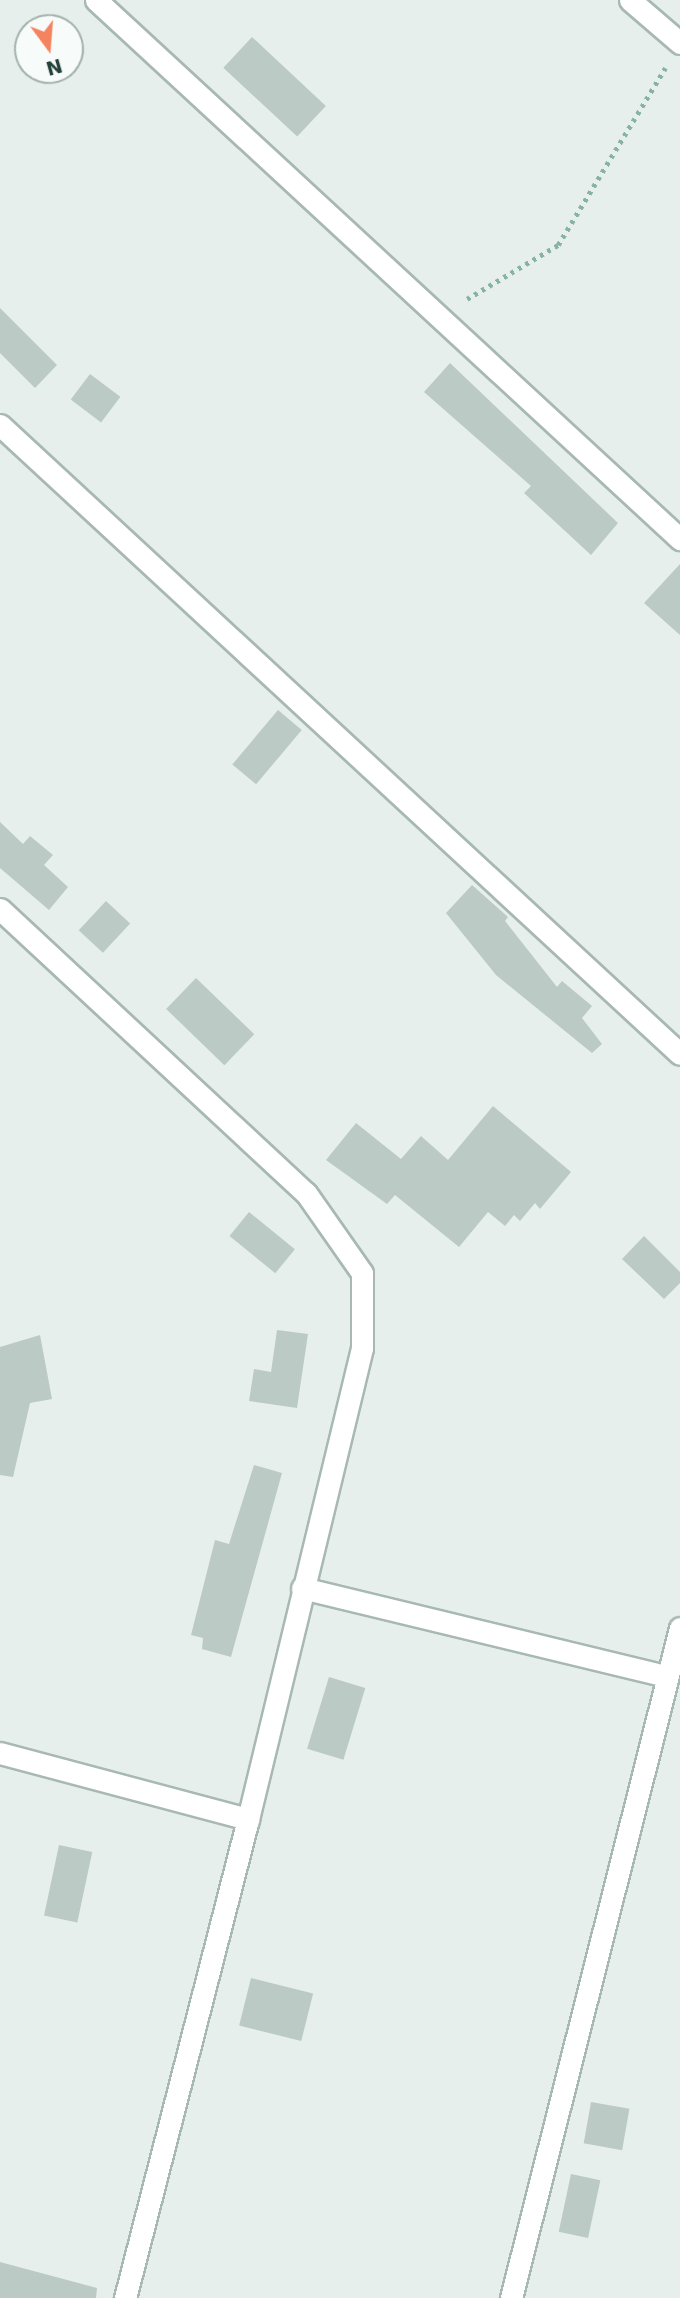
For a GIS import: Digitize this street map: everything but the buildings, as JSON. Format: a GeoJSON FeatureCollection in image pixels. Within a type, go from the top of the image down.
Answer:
{"type":"FeatureCollection","features":[{"type":"Feature","properties":{"kind":"street"},"geometry":{"type":"LineString","coordinates":[[96,0],[680,539]]}},
{"type":"Feature","properties":{"kind":"street"},"geometry":{"type":"LineString","coordinates":[[630,0],[680,43]]}},
{"type":"Feature","properties":{"kind":"street"},"geometry":{"type":"LineString","coordinates":[[0,425],[680,1054]]}},
{"type":"Feature","properties":{"kind":"street"},"geometry":{"type":"LineString","coordinates":[[0,909],[306,1193],[362,1273],[362,1348],[248,1819],[125,2298]]}},
{"type":"Feature","properties":{"kind":"street"},"geometry":{"type":"LineString","coordinates":[[302,1588],[667,1676]]}},
{"type":"Feature","properties":{"kind":"street"},"geometry":{"type":"LineString","coordinates":[[511,2298],[680,1628]]}},
{"type":"Feature","properties":{"kind":"street"},"geometry":{"type":"LineString","coordinates":[[0,1753],[248,1819]]}},
{"type":"Feature","properties":{"kind":"path"},"geometry":{"type":"LineString","coordinates":[[453,332],[460,303],[558,245],[666,65]]}}]}
